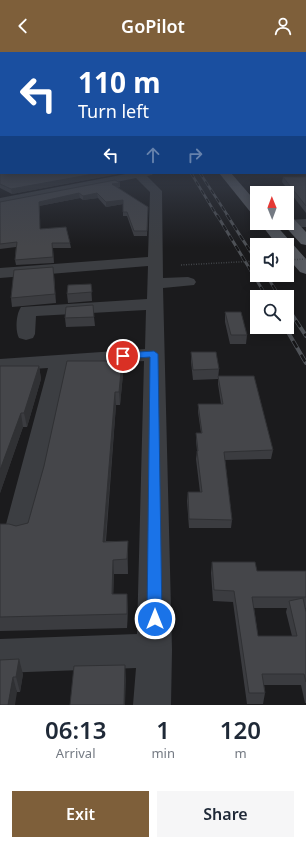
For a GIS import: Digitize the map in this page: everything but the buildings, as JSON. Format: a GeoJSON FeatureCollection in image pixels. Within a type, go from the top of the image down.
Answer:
{"type":"FeatureCollection","features":[{"type":"Feature","properties":{"kind":"main road"},"geometry":{"type":"LineString","coordinates":[[236,186],[250,203]]}},
{"type":"Feature","properties":{"kind":"main road"},"geometry":{"type":"LineString","coordinates":[[294,228],[306,240]]}},
{"type":"Feature","properties":{"kind":"main road"},"geometry":{"type":"LineString","coordinates":[[272,230],[279,238]]}},
{"type":"Feature","properties":{"kind":"main road"},"geometry":{"type":"LineString","coordinates":[[294,255],[306,269]]}},
{"type":"Feature","properties":{"kind":"street"},"geometry":{"type":"LineString","coordinates":[[0,202],[80,186]]}},
{"type":"Feature","properties":{"kind":"street"},"geometry":{"type":"LineString","coordinates":[[152,705],[155,650],[154,354],[156,283],[156,191],[153,186]]}},
{"type":"Feature","properties":{"kind":"street"},"geometry":{"type":"LineString","coordinates":[[294,222],[306,223]]}},
{"type":"Feature","properties":{"kind":"street"},"geometry":{"type":"LineString","coordinates":[[0,273],[156,283],[188,282]]}},
{"type":"Feature","properties":{"kind":"street"},"geometry":{"type":"LineString","coordinates":[[26,334],[27,311],[156,283]]}},
{"type":"Feature","properties":{"kind":"street"},"geometry":{"type":"LineString","coordinates":[[0,365],[154,354]]}},
{"type":"Feature","properties":{"kind":"street"},"geometry":{"type":"LineString","coordinates":[[19,528],[60,360]]}},
{"type":"Feature","properties":{"kind":"street"},"geometry":{"type":"LineString","coordinates":[[0,656],[155,650]]}},
{"type":"Feature","properties":{"kind":"path"},"geometry":{"type":"LineString","coordinates":[[294,260],[306,259]]}},
{"type":"Feature","properties":{"kind":"path"},"geometry":{"type":"LineString","coordinates":[[181,265],[250,261]]}},
{"type":"Feature","properties":{"kind":"railway"},"geometry":{"type":"LineString","coordinates":[[199,186],[217,216]]}},
{"type":"Feature","properties":{"kind":"railway"},"geometry":{"type":"LineString","coordinates":[[209,186],[228,216]]}},
{"type":"Feature","properties":{"kind":"railway"},"geometry":{"type":"LineString","coordinates":[[217,215],[263,290]]}},
{"type":"Feature","properties":{"kind":"railway"},"geometry":{"type":"LineString","coordinates":[[227,215],[250,251]]}},
{"type":"Feature","properties":{"kind":"railway"},"geometry":{"type":"LineString","coordinates":[[270,282],[275,290]]}},
{"type":"Feature","properties":{"kind":"railway"},"geometry":{"type":"LineString","coordinates":[[294,318],[306,336]]}},
{"type":"Feature","properties":{"kind":"railway"},"geometry":{"type":"LineString","coordinates":[[289,334],[306,363]]}},
{"type":"Feature","properties":{"kind":"route"},"geometry":{"type":"LineString","coordinates":[[123,356],[154,354],[155,619]]}}]}
